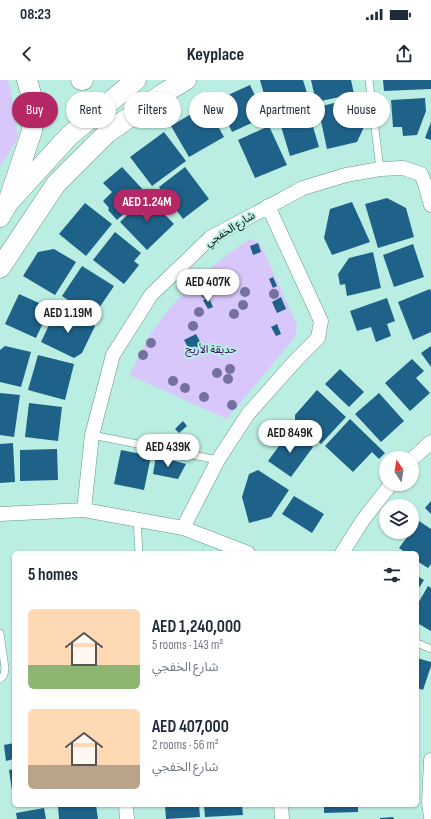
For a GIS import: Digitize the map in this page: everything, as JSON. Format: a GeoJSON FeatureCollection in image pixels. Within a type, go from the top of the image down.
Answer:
{"type":"FeatureCollection","features":[{"type":"Feature","properties":{"kind":"street"},"geometry":{"type":"LineString","coordinates":[[4,210],[32,131],[33,102],[27,80]]}},
{"type":"Feature","properties":{"kind":"street"},"geometry":{"type":"LineString","coordinates":[[4,210],[69,136],[136,80]]}},
{"type":"Feature","properties":{"kind":"street"},"geometry":{"type":"LineString","coordinates":[[0,268],[56,184],[107,133],[164,93],[186,80]]}},
{"type":"Feature","properties":{"kind":"street","name":"شارع الخفجي"},"geometry":{"type":"LineString","coordinates":[[84,510],[92,435],[113,355],[151,295],[210,238],[303,188],[346,175],[380,169],[403,168],[421,174],[431,205]]}},
{"type":"Feature","properties":{"kind":"street"},"geometry":{"type":"LineString","coordinates":[[183,528],[218,460],[248,414],[296,360],[318,338],[321,321],[268,206]]}},
{"type":"Feature","properties":{"kind":"street"},"geometry":{"type":"LineString","coordinates":[[419,453],[431,442]]}},
{"type":"Feature","properties":{"kind":"street"},"geometry":{"type":"LineString","coordinates":[[343,551],[363,520],[386,491]]}},
{"type":"Feature","properties":{"kind":"street"},"geometry":{"type":"LineString","coordinates":[[0,514],[84,510],[183,528],[243,551]]}},
{"type":"Feature","properties":{"kind":"street"},"geometry":{"type":"LineString","coordinates":[[431,760],[429,803],[431,817]]}},
{"type":"Feature","properties":{"kind":"street"},"geometry":{"type":"LineString","coordinates":[[126,807],[127,819]]}},
{"type":"Feature","properties":{"kind":"street"},"geometry":{"type":"LineString","coordinates":[[281,807],[282,819]]}},
{"type":"Feature","properties":{"kind":"lane"},"geometry":{"type":"LineString","coordinates":[[369,80],[380,169]]}},
{"type":"Feature","properties":{"kind":"lane"},"geometry":{"type":"LineString","coordinates":[[92,435],[218,460]]}},
{"type":"Feature","properties":{"kind":"lane"},"geometry":{"type":"LineString","coordinates":[[137,520],[139,551]]}},
{"type":"Feature","properties":{"kind":"lane"},"geometry":{"type":"LineString","coordinates":[[0,633],[5,668],[4,675],[0,679]]}},
{"type":"Feature","properties":{"kind":"lane"},"geometry":{"type":"LineString","coordinates":[[419,644],[431,649]]}},
{"type":"Feature","properties":{"kind":"green space"},"geometry":{"type":"Polygon","coordinates":[[[0,80],[7,80],[10,86],[12,99],[12,128],[16,128],[18,138],[0,167],[0,80]]]}},
{"type":"Feature","properties":{"kind":"green space","name":"حديقة الأريج"},"geometry":{"type":"Polygon","coordinates":[[[250,239],[260,243],[297,325],[295,337],[227,419],[129,375],[149,337],[169,309],[194,283],[222,259],[250,239]]]}},
{"type":"Feature","properties":{"kind":"building"},"geometry":{"type":"Polygon","coordinates":[[[260,80],[303,80],[307,92],[263,92],[260,80]]]}},
{"type":"Feature","properties":{"kind":"building"},"geometry":{"type":"Polygon","coordinates":[[[311,80],[351,80],[354,92],[333,92],[333,98],[325,100],[325,92],[314,92],[311,80]]]}},
{"type":"Feature","properties":{"kind":"building"},"geometry":{"type":"Polygon","coordinates":[[[383,80],[431,80],[431,89],[384,91],[383,80]]]}},
{"type":"Feature","properties":{"kind":"building"},"geometry":{"type":"Polygon","coordinates":[[[250,85],[253,92],[246,92],[246,126],[232,132],[230,128],[238,128],[238,92],[235,92],[250,85]]]}},
{"type":"Feature","properties":{"kind":"building"},"geometry":{"type":"Polygon","coordinates":[[[425,98],[426,111],[417,135],[403,136],[402,127],[393,127],[391,100],[425,98]]]}},
{"type":"Feature","properties":{"kind":"building"},"geometry":{"type":"Polygon","coordinates":[[[333,103],[333,128],[364,128],[357,142],[327,149],[322,128],[325,128],[325,105],[333,103]]]}},
{"type":"Feature","properties":{"kind":"building"},"geometry":{"type":"Polygon","coordinates":[[[189,115],[189,128],[219,128],[224,137],[189,157],[172,128],[181,128],[181,120],[189,115]]]}},
{"type":"Feature","properties":{"kind":"building"},"geometry":{"type":"Polygon","coordinates":[[[431,122],[431,140],[425,138],[431,122]]]}},
{"type":"Feature","properties":{"kind":"building"},"geometry":{"type":"Polygon","coordinates":[[[265,128],[270,128],[287,165],[255,178],[238,140],[265,128]]]}},
{"type":"Feature","properties":{"kind":"building"},"geometry":{"type":"Polygon","coordinates":[[[282,128],[313,128],[319,147],[290,156],[282,128]]]}},
{"type":"Feature","properties":{"kind":"building"},"geometry":{"type":"Polygon","coordinates":[[[164,132],[186,161],[152,186],[130,157],[164,132]]]}},
{"type":"Feature","properties":{"kind":"building"},"geometry":{"type":"Polygon","coordinates":[[[122,167],[146,193],[117,220],[108,210],[109,208],[103,201],[112,192],[103,183],[122,167]]]}},
{"type":"Feature","properties":{"kind":"building"},"geometry":{"type":"Polygon","coordinates":[[[185,167],[209,199],[183,219],[159,187],[185,167]]]}},
{"type":"Feature","properties":{"kind":"building"},"geometry":{"type":"Polygon","coordinates":[[[147,196],[174,224],[147,250],[120,222],[147,196]]]}},
{"type":"Feature","properties":{"kind":"building"},"geometry":{"type":"Polygon","coordinates":[[[387,198],[406,208],[414,237],[378,248],[365,204],[387,198]]]}},
{"type":"Feature","properties":{"kind":"building"},"geometry":{"type":"Polygon","coordinates":[[[352,202],[370,242],[332,255],[324,238],[330,209],[352,202]]]}},
{"type":"Feature","properties":{"kind":"building"},"geometry":{"type":"Polygon","coordinates":[[[85,203],[112,224],[86,256],[59,234],[85,203]]]}},
{"type":"Feature","properties":{"kind":"building"},"geometry":{"type":"Polygon","coordinates":[[[115,232],[141,253],[134,261],[139,265],[124,284],[93,260],[115,232]]]}},
{"type":"Feature","properties":{"kind":"building"},"geometry":{"type":"Polygon","coordinates":[[[258,243],[261,252],[253,255],[250,246],[258,243]]]}},
{"type":"Feature","properties":{"kind":"building"},"geometry":{"type":"Polygon","coordinates":[[[413,244],[424,277],[394,287],[383,255],[413,244]]]}},
{"type":"Feature","properties":{"kind":"building"},"geometry":{"type":"Polygon","coordinates":[[[54,249],[76,262],[55,295],[23,276],[38,252],[54,249]]]}},
{"type":"Feature","properties":{"kind":"building"},"geometry":{"type":"Polygon","coordinates":[[[373,252],[381,288],[347,296],[345,284],[340,285],[338,274],[349,258],[373,252]]]}},
{"type":"Feature","properties":{"kind":"building"},"geometry":{"type":"Polygon","coordinates":[[[82,266],[114,286],[93,317],[62,296],[82,266]]]}},
{"type":"Feature","properties":{"kind":"building"},"geometry":{"type":"Polygon","coordinates":[[[273,277],[277,286],[273,288],[269,279],[273,277]]]}},
{"type":"Feature","properties":{"kind":"building"},"geometry":{"type":"Polygon","coordinates":[[[430,289],[431,332],[413,340],[398,302],[430,289]]]}},
{"type":"Feature","properties":{"kind":"building"},"geometry":{"type":"Polygon","coordinates":[[[19,294],[50,308],[36,338],[5,324],[19,294]]]}},
{"type":"Feature","properties":{"kind":"building"},"geometry":{"type":"Polygon","coordinates":[[[281,297],[286,309],[277,313],[272,302],[281,297]]]}},
{"type":"Feature","properties":{"kind":"building"},"geometry":{"type":"Polygon","coordinates":[[[209,298],[213,307],[208,309],[203,300],[209,298]]]}},
{"type":"Feature","properties":{"kind":"building"},"geometry":{"type":"Polygon","coordinates":[[[387,298],[395,321],[387,324],[391,336],[376,342],[371,327],[357,331],[350,311],[387,298]]]}},
{"type":"Feature","properties":{"kind":"building"},"geometry":{"type":"Polygon","coordinates":[[[57,308],[95,326],[82,353],[74,358],[41,342],[57,308]]]}},
{"type":"Feature","properties":{"kind":"building"},"geometry":{"type":"Polygon","coordinates":[[[277,324],[281,334],[276,336],[271,327],[277,324]]]}},
{"type":"Feature","properties":{"kind":"building"},"geometry":{"type":"Polygon","coordinates":[[[196,334],[202,345],[190,351],[184,340],[196,334]]]}},
{"type":"Feature","properties":{"kind":"building"},"geometry":{"type":"Polygon","coordinates":[[[220,344],[224,352],[219,354],[215,346],[220,344]]]}},
{"type":"Feature","properties":{"kind":"building"},"geometry":{"type":"Polygon","coordinates":[[[5,346],[31,352],[21,387],[0,382],[0,350],[5,346]]]}},
{"type":"Feature","properties":{"kind":"building"},"geometry":{"type":"Polygon","coordinates":[[[431,346],[431,367],[421,353],[431,346]]]}},
{"type":"Feature","properties":{"kind":"building"},"geometry":{"type":"Polygon","coordinates":[[[38,355],[74,364],[65,400],[28,390],[38,355]]]}},
{"type":"Feature","properties":{"kind":"building"},"geometry":{"type":"Polygon","coordinates":[[[412,359],[424,371],[416,378],[430,393],[410,411],[385,383],[412,359]]]}},
{"type":"Feature","properties":{"kind":"building"},"geometry":{"type":"Polygon","coordinates":[[[340,369],[364,392],[349,407],[325,384],[340,369]]]}},
{"type":"Feature","properties":{"kind":"building"},"geometry":{"type":"Polygon","coordinates":[[[317,390],[346,417],[321,444],[295,420],[295,415],[317,390]]]}},
{"type":"Feature","properties":{"kind":"building"},"geometry":{"type":"Polygon","coordinates":[[[0,393],[20,395],[14,437],[0,435],[0,393]]]}},
{"type":"Feature","properties":{"kind":"building"},"geometry":{"type":"Polygon","coordinates":[[[379,393],[404,421],[381,442],[355,414],[379,393]]]}},
{"type":"Feature","properties":{"kind":"building"},"geometry":{"type":"Polygon","coordinates":[[[29,403],[62,407],[58,441],[25,437],[29,403]]]}},
{"type":"Feature","properties":{"kind":"building"},"geometry":{"type":"Polygon","coordinates":[[[350,419],[383,451],[379,451],[379,459],[372,452],[353,472],[325,446],[350,419]]]}},
{"type":"Feature","properties":{"kind":"building"},"geometry":{"type":"Polygon","coordinates":[[[183,421],[187,426],[179,433],[175,429],[183,421]]]}},
{"type":"Feature","properties":{"kind":"building"},"geometry":{"type":"Polygon","coordinates":[[[290,431],[313,447],[291,477],[268,461],[290,431]]]}},
{"type":"Feature","properties":{"kind":"building"},"geometry":{"type":"Polygon","coordinates":[[[13,443],[15,482],[0,483],[0,444],[13,443]]]}},
{"type":"Feature","properties":{"kind":"building"},"geometry":{"type":"Polygon","coordinates":[[[57,449],[58,480],[20,481],[20,450],[57,449]]]}},
{"type":"Feature","properties":{"kind":"building"},"geometry":{"type":"Polygon","coordinates":[[[121,450],[151,456],[144,490],[114,484],[121,450]]]}},
{"type":"Feature","properties":{"kind":"building"},"geometry":{"type":"Polygon","coordinates":[[[156,456],[186,464],[178,479],[153,474],[156,456]]]}},
{"type":"Feature","properties":{"kind":"building"},"geometry":{"type":"Polygon","coordinates":[[[258,470],[289,490],[271,517],[249,523],[242,497],[249,474],[258,470]]]}},
{"type":"Feature","properties":{"kind":"building"},"geometry":{"type":"Polygon","coordinates":[[[294,496],[324,514],[312,533],[282,514],[294,496]]]}},
{"type":"Feature","properties":{"kind":"building"},"geometry":{"type":"Polygon","coordinates":[[[431,501],[431,514],[425,508],[431,501]]]}},
{"type":"Feature","properties":{"kind":"building"},"geometry":{"type":"Polygon","coordinates":[[[419,521],[431,529],[431,564],[428,568],[419,562],[419,551],[403,551],[399,548],[406,539],[419,539],[419,521]]]}},
{"type":"Feature","properties":{"kind":"building"},"geometry":{"type":"Polygon","coordinates":[[[419,577],[424,580],[419,588],[419,577]]]}},
{"type":"Feature","properties":{"kind":"building"},"geometry":{"type":"Polygon","coordinates":[[[428,586],[431,588],[431,631],[419,624],[419,602],[428,586]]]}},
{"type":"Feature","properties":{"kind":"building"},"geometry":{"type":"Polygon","coordinates":[[[419,659],[431,662],[423,690],[419,689],[419,659]]]}},
{"type":"Feature","properties":{"kind":"building"},"geometry":{"type":"Polygon","coordinates":[[[12,743],[12,760],[6,761],[4,745],[12,743]]]}},
{"type":"Feature","properties":{"kind":"building"},"geometry":{"type":"Polygon","coordinates":[[[12,769],[12,790],[9,770],[12,769]]]}},
{"type":"Feature","properties":{"kind":"building"},"geometry":{"type":"Polygon","coordinates":[[[58,807],[96,807],[98,819],[59,819],[58,807]]]}},
{"type":"Feature","properties":{"kind":"building"},"geometry":{"type":"Polygon","coordinates":[[[165,807],[199,807],[200,817],[166,819],[165,807]]]}},
{"type":"Feature","properties":{"kind":"building"},"geometry":{"type":"Polygon","coordinates":[[[204,807],[242,807],[243,815],[205,817],[204,807]]]}},
{"type":"Feature","properties":{"kind":"building"},"geometry":{"type":"Polygon","coordinates":[[[324,807],[358,807],[358,812],[324,813],[324,807]]]}},
{"type":"Feature","properties":{"kind":"building"},"geometry":{"type":"Polygon","coordinates":[[[44,808],[46,819],[17,819],[16,813],[44,808]]]}},
{"type":"Feature","properties":{"kind":"building"},"geometry":{"type":"Polygon","coordinates":[[[393,817],[394,819],[380,819],[380,818],[393,817]]]}}]}
